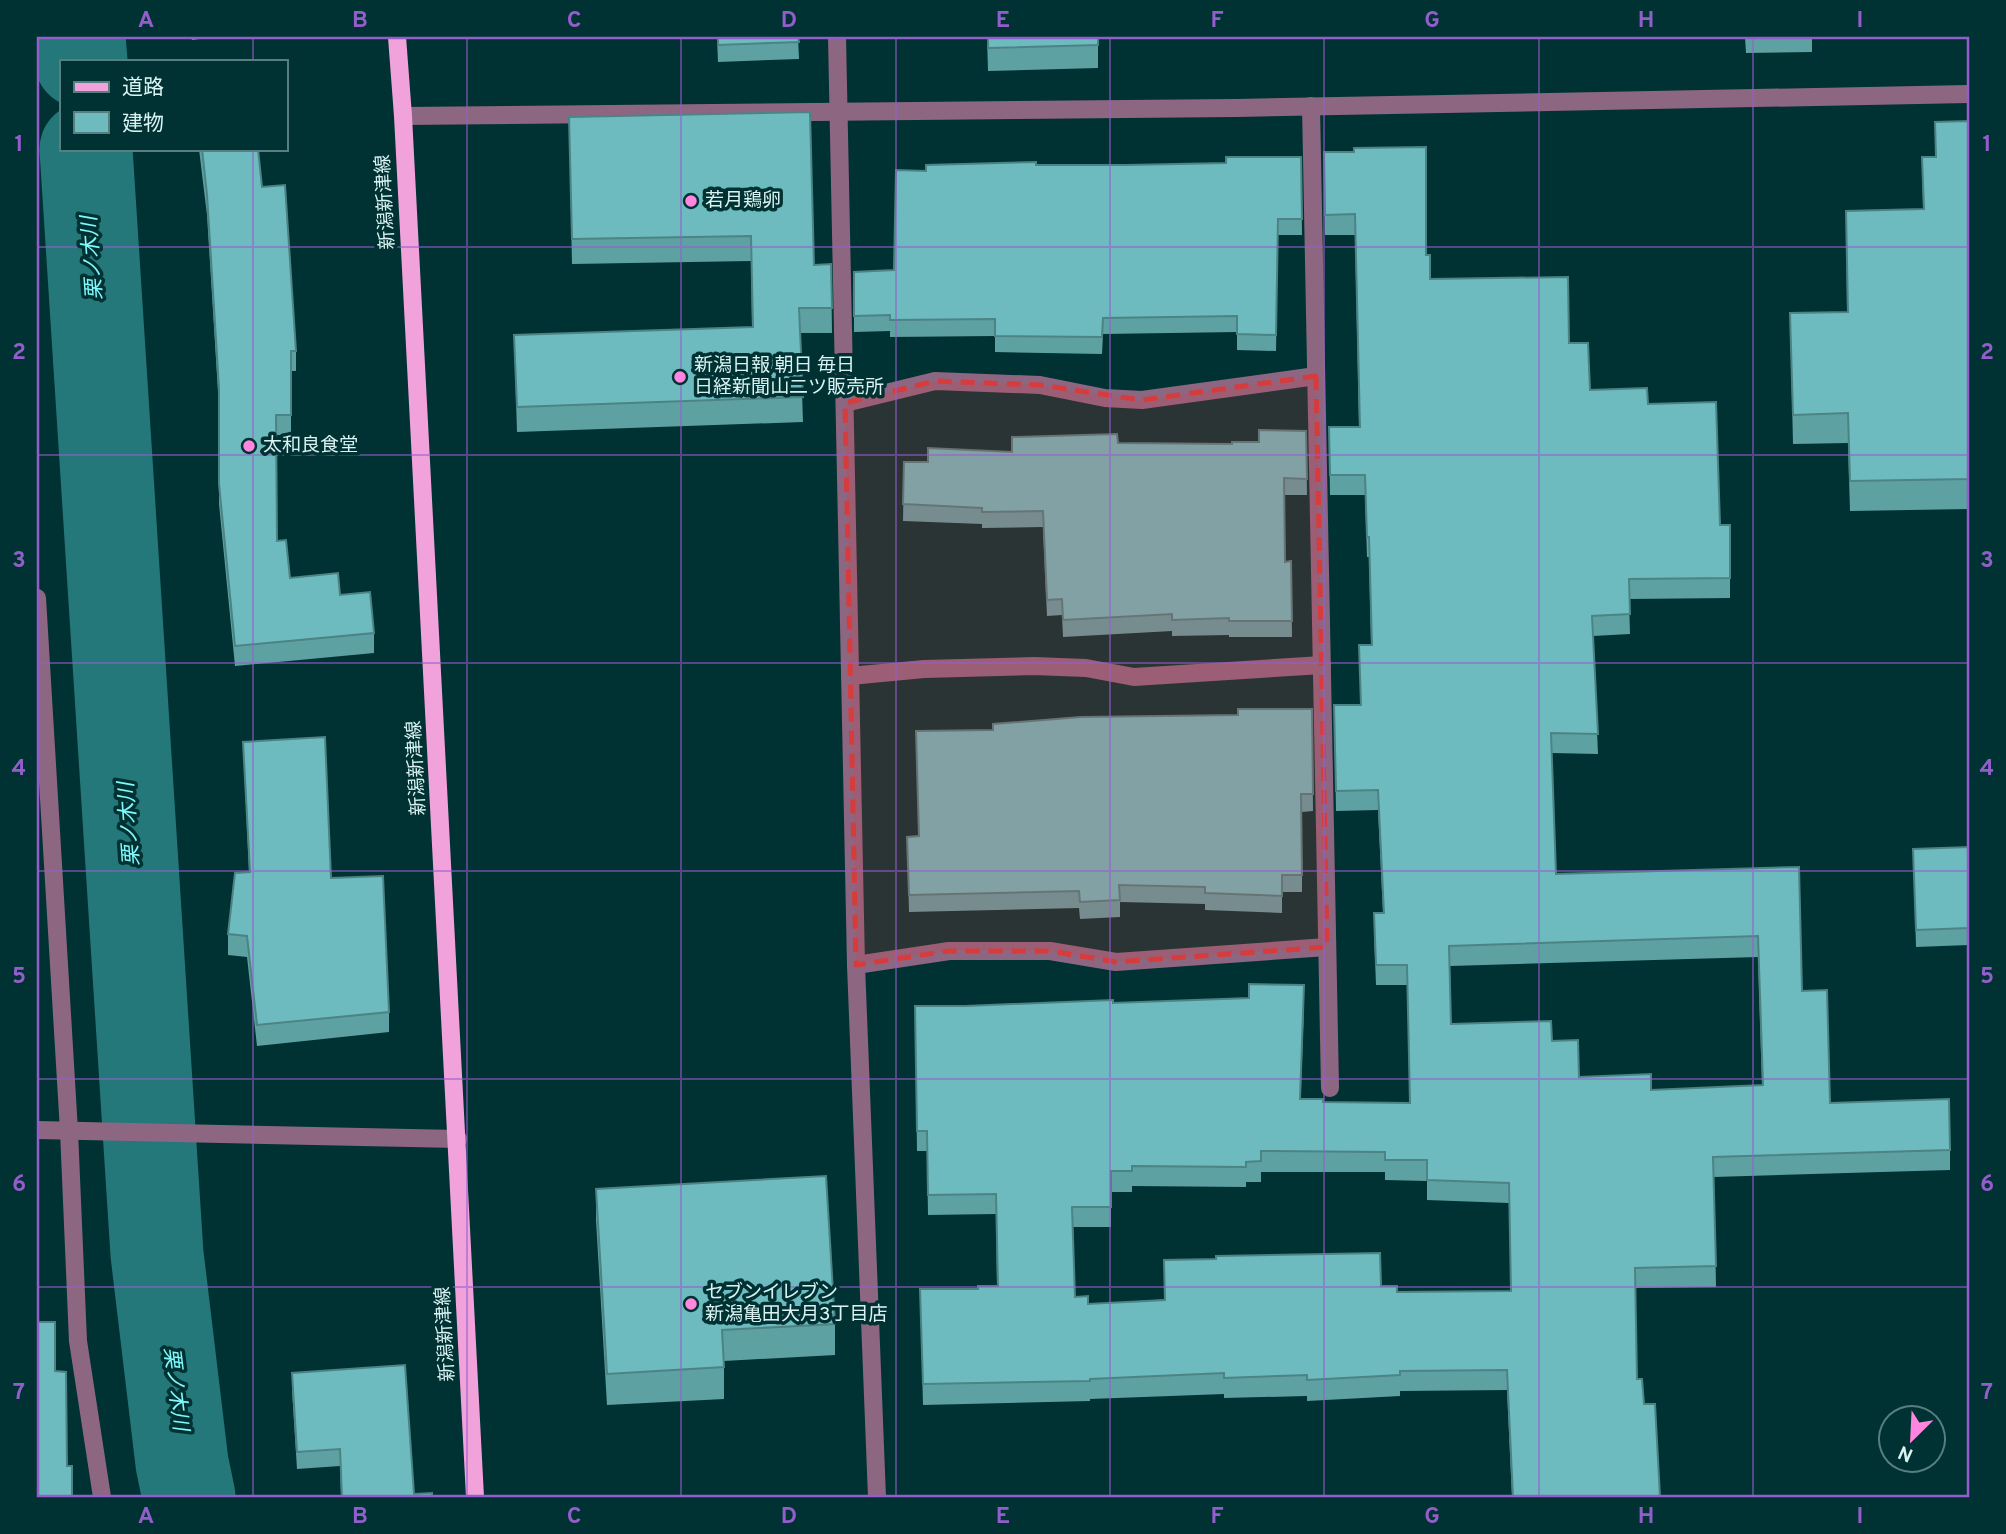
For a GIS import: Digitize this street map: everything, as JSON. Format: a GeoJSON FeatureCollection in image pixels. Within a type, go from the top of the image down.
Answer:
{"type":"FeatureCollection","features":[{"type":"Feature","properties":{"kind":"main road","name":"新潟新津線"},"geometry":{"type":"LineString","coordinates":[[397,37],[475,1497]]}},
{"type":"Feature","properties":{"kind":"street"},"geometry":{"type":"LineString","coordinates":[[837,37],[856,965],[877,1497]]}},
{"type":"Feature","properties":{"kind":"street"},"geometry":{"type":"LineString","coordinates":[[403,116],[1311,106],[1969,94]]}},
{"type":"Feature","properties":{"kind":"street"},"geometry":{"type":"LineString","coordinates":[[1311,106],[1329,1088]]}},
{"type":"Feature","properties":{"kind":"street"},"geometry":{"type":"LineString","coordinates":[[845,404],[934,381],[1040,385],[1105,398],[1142,400],[1316,376]]}},
{"type":"Feature","properties":{"kind":"street"},"geometry":{"type":"LineString","coordinates":[[37,598],[69,1130],[78,1341],[102,1497]]}},
{"type":"Feature","properties":{"kind":"street"},"geometry":{"type":"LineString","coordinates":[[850,676],[924,669],[1034,666],[1086,668],[1134,677],[1322,665]]}},
{"type":"Feature","properties":{"kind":"street"},"geometry":{"type":"LineString","coordinates":[[856,965],[949,951],[1050,951],[1116,962],[1327,947]]}},
{"type":"Feature","properties":{"kind":"street"},"geometry":{"type":"LineString","coordinates":[[37,1130],[457,1139]]}},
{"type":"Feature","properties":{"kind":"highlighted area"},"geometry":{"type":"Polygon","coordinates":[[[1316,376],[1327,947],[1116,962],[1050,951],[949,951],[856,965],[845,403],[935,381],[1040,385],[1142,400],[1316,376]]]}},
{"type":"Feature","properties":{"kind":"building"},"geometry":{"type":"Polygon","coordinates":[[[718,37],[798,37],[799,42],[718,45],[718,37]]]}},
{"type":"Feature","properties":{"kind":"building"},"geometry":{"type":"Polygon","coordinates":[[[988,37],[1098,37],[1098,45],[988,48],[988,37]]]}},
{"type":"Feature","properties":{"kind":"building"},"geometry":{"type":"Polygon","coordinates":[[[810,112],[814,265],[831,264],[832,308],[799,308],[803,397],[517,407],[514,335],[753,327],[751,236],[572,239],[569,117],[810,112]]]}},
{"type":"Feature","properties":{"kind":"building"},"geometry":{"type":"Polygon","coordinates":[[[1969,121],[1969,479],[1850,481],[1848,413],[1793,415],[1790,313],[1848,312],[1846,211],[1924,209],[1922,157],[1936,157],[1935,122],[1969,121]]]}},
{"type":"Feature","properties":{"kind":"building"},"geometry":{"type":"Polygon","coordinates":[[[1426,147],[1426,255],[1430,255],[1430,279],[1568,277],[1569,343],[1588,343],[1590,390],[1647,388],[1648,404],[1716,402],[1720,525],[1730,525],[1730,578],[1629,579],[1630,614],[1592,616],[1598,734],[1551,733],[1556,874],[1799,867],[1802,991],[1827,990],[1830,1103],[1949,1099],[1950,1150],[1713,1157],[1716,1266],[1635,1268],[1637,1379],[1642,1379],[1644,1404],[1655,1404],[1660,1497],[1513,1497],[1507,1370],[1400,1371],[1400,1375],[1307,1380],[1307,1375],[1224,1378],[1224,1373],[1090,1381],[923,1384],[920,1289],[978,1289],[978,1286],[998,1286],[996,1194],[928,1195],[927,1131],[917,1131],[915,1006],[1249,998],[1249,984],[1304,985],[1300,1099],[1323,1099],[1323,1102],[1410,1103],[1407,965],[1376,965],[1374,913],[1384,913],[1378,790],[1336,791],[1334,705],[1361,705],[1359,645],[1372,645],[1365,475],[1330,475],[1329,427],[1360,427],[1355,214],[1325,215],[1324,152],[1354,152],[1354,148],[1426,147]],[[1758,936],[1449,946],[1451,1024],[1551,1021],[1552,1041],[1578,1040],[1579,1077],[1651,1074],[1651,1090],[1763,1085],[1758,936]],[[1261,1151],[1261,1161],[1246,1162],[1246,1167],[1132,1166],[1132,1171],[1111,1171],[1111,1207],[1072,1207],[1075,1297],[1088,1296],[1088,1304],[1165,1300],[1164,1260],[1216,1259],[1216,1256],[1380,1253],[1381,1286],[1397,1286],[1397,1292],[1511,1291],[1509,1183],[1427,1180],[1427,1160],[1385,1160],[1385,1152],[1261,1151]]]}},
{"type":"Feature","properties":{"kind":"building"},"geometry":{"type":"Polygon","coordinates":[[[202,150],[258,150],[262,187],[285,185],[296,351],[291,351],[291,415],[276,415],[277,541],[286,540],[290,578],[338,573],[340,595],[370,592],[374,633],[235,646],[219,484],[219,388],[202,150]]]}},
{"type":"Feature","properties":{"kind":"building"},"geometry":{"type":"Polygon","coordinates":[[[1226,157],[1301,157],[1302,219],[1278,219],[1276,335],[1237,334],[1237,316],[1103,318],[1102,337],[995,336],[995,319],[890,320],[890,315],[854,316],[854,272],[894,270],[896,170],[926,171],[926,165],[1036,162],[1036,165],[1226,163],[1226,157]]]}},
{"type":"Feature","properties":{"kind":"building"},"geometry":{"type":"Polygon","coordinates":[[[1259,430],[1306,431],[1307,479],[1284,478],[1285,562],[1291,561],[1292,621],[1229,621],[1229,618],[1172,620],[1172,614],[1063,620],[1062,599],[1047,600],[1043,511],[982,512],[982,508],[903,504],[904,462],[928,462],[928,448],[1012,452],[1012,437],[1117,434],[1118,443],[1232,444],[1259,442],[1259,430]]]}},
{"type":"Feature","properties":{"kind":"building"},"geometry":{"type":"Polygon","coordinates":[[[1238,709],[1312,709],[1313,794],[1301,794],[1302,875],[1282,875],[1282,896],[1205,893],[1205,887],[1119,885],[1120,900],[1080,902],[1079,891],[909,895],[907,837],[919,836],[916,731],[993,730],[993,724],[1081,717],[1238,715],[1238,709]]]}},
{"type":"Feature","properties":{"kind":"building"},"geometry":{"type":"Polygon","coordinates":[[[325,737],[331,878],[383,876],[389,1012],[257,1025],[247,936],[228,934],[235,873],[250,872],[243,742],[325,737]]]}},
{"type":"Feature","properties":{"kind":"building"},"geometry":{"type":"Polygon","coordinates":[[[1969,847],[1969,928],[1916,930],[1913,849],[1969,847]]]}},
{"type":"Feature","properties":{"kind":"building"},"geometry":{"type":"Polygon","coordinates":[[[826,1176],[835,1324],[722,1330],[724,1367],[607,1374],[596,1189],[826,1176]]]}},
{"type":"Feature","properties":{"kind":"building"},"geometry":{"type":"Polygon","coordinates":[[[37,1322],[55,1322],[55,1371],[66,1372],[67,1466],[72,1466],[72,1497],[37,1497],[37,1322]]]}},
{"type":"Feature","properties":{"kind":"building"},"geometry":{"type":"Polygon","coordinates":[[[405,1365],[414,1494],[432,1493],[432,1497],[342,1497],[340,1449],[297,1452],[292,1373],[405,1365]]]}},
{"type":"Feature","properties":{"kind":"waterway","name":"栗ノ木川"},"geometry":{"type":"LineString","coordinates":[[79,37],[81,60]]}},
{"type":"Feature","properties":{"kind":"waterway","name":"栗ノ木川"},"geometry":{"type":"LineString","coordinates":[[86,150],[157,1254],[182,1463],[189,1497]]}},
{"type":"Feature","properties":{"kind":"place","name":"若月鶏卵"},"geometry":{"type":"Point","coordinates":[691,201]}},
{"type":"Feature","properties":{"kind":"place","name":"新潟日報 朝日 毎日 日経新聞山二ツ販売所"},"geometry":{"type":"Point","coordinates":[680,377]}},
{"type":"Feature","properties":{"kind":"place","name":"太和良食堂"},"geometry":{"type":"Point","coordinates":[249,446]}},
{"type":"Feature","properties":{"kind":"place","name":"セブンイレブン 新潟亀田大月3丁目店"},"geometry":{"type":"Point","coordinates":[691,1304]}}]}
